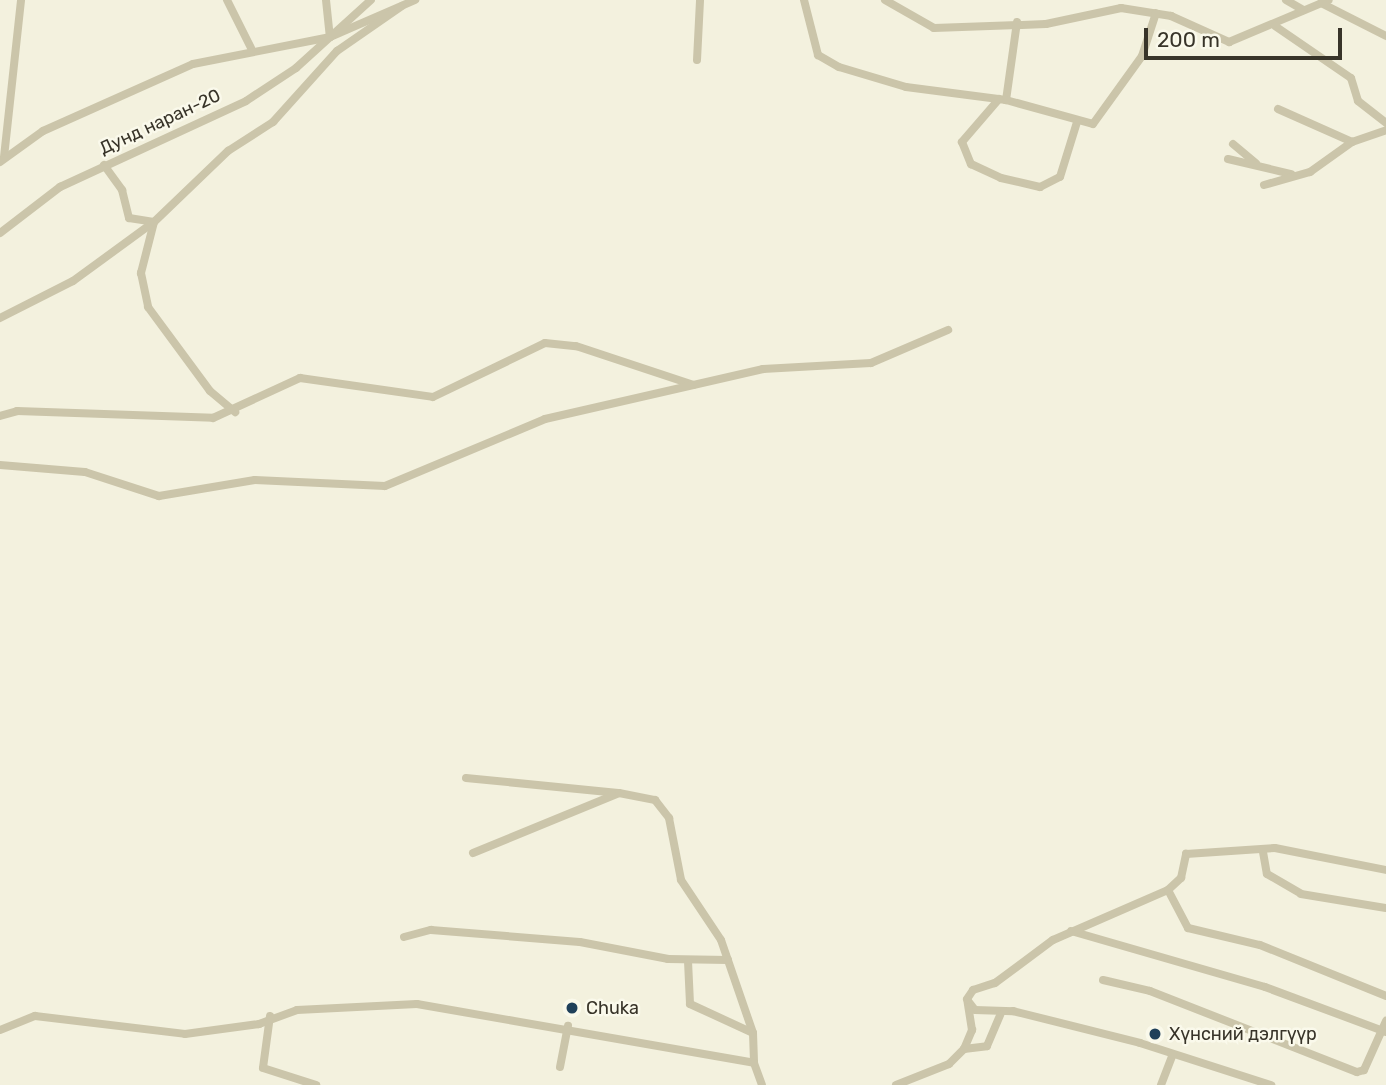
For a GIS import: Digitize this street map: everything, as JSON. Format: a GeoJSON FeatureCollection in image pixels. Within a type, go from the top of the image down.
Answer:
{"type":"FeatureCollection","features":[{"type":"Feature","properties":{"kind":"street"},"geometry":{"type":"LineString","coordinates":[[2,159],[21,0]]}},
{"type":"Feature","properties":{"kind":"street"},"geometry":{"type":"LineString","coordinates":[[228,0],[251,48]]}},
{"type":"Feature","properties":{"kind":"street"},"geometry":{"type":"LineString","coordinates":[[327,0],[330,37],[415,0]]}},
{"type":"Feature","properties":{"kind":"street","name":"Дунд наран-20"},"geometry":{"type":"LineString","coordinates":[[0,233],[60,187],[246,101],[330,37],[371,0]]}},
{"type":"Feature","properties":{"kind":"street"},"geometry":{"type":"LineString","coordinates":[[697,60],[700,0]]}},
{"type":"Feature","properties":{"kind":"street"},"geometry":{"type":"LineString","coordinates":[[804,0],[818,55],[839,67],[906,87],[1002,100],[1093,124],[1113,103],[1142,56],[1156,13]]}},
{"type":"Feature","properties":{"kind":"street"},"geometry":{"type":"LineString","coordinates":[[885,0],[934,28],[1017,22],[1056,23],[1121,8],[1156,13],[1229,42],[1275,26],[1324,2],[1386,36]]}},
{"type":"Feature","properties":{"kind":"street"},"geometry":{"type":"LineString","coordinates":[[1286,0],[1303,10]]}},
{"type":"Feature","properties":{"kind":"street"},"geometry":{"type":"LineString","coordinates":[[0,318],[73,281],[154,222],[228,151],[273,122],[337,51],[402,6]]}},
{"type":"Feature","properties":{"kind":"street"},"geometry":{"type":"LineString","coordinates":[[1017,22],[1002,100],[962,142],[971,163],[1001,178],[1040,187],[1060,177],[1077,121]]}},
{"type":"Feature","properties":{"kind":"street"},"geometry":{"type":"LineString","coordinates":[[1275,26],[1351,78],[1358,101],[1386,122]]}},
{"type":"Feature","properties":{"kind":"street","name":"Дунд наран-20"},"geometry":{"type":"LineString","coordinates":[[2,159],[43,131],[144,85],[251,48],[330,37]]}},
{"type":"Feature","properties":{"kind":"street"},"geometry":{"type":"LineString","coordinates":[[1278,109],[1352,142]]}},
{"type":"Feature","properties":{"kind":"street"},"geometry":{"type":"LineString","coordinates":[[1264,184],[1293,174],[1310,172],[1352,142],[1386,130]]}},
{"type":"Feature","properties":{"kind":"street"},"geometry":{"type":"LineString","coordinates":[[1233,144],[1262,167]]}},
{"type":"Feature","properties":{"kind":"street"},"geometry":{"type":"LineString","coordinates":[[1228,159],[1293,174]]}},
{"type":"Feature","properties":{"kind":"street"},"geometry":{"type":"LineString","coordinates":[[104,165],[122,190],[129,218],[154,222]]}},
{"type":"Feature","properties":{"kind":"street"},"geometry":{"type":"LineString","coordinates":[[154,222],[141,273],[144,299],[210,391],[235,412]]}},
{"type":"Feature","properties":{"kind":"street"},"geometry":{"type":"LineString","coordinates":[[0,465],[85,472],[159,496],[255,480],[359,489],[412,479],[545,419],[763,369],[871,363],[947,330]]}},
{"type":"Feature","properties":{"kind":"street"},"geometry":{"type":"LineString","coordinates":[[0,416],[17,411],[199,419],[235,412],[276,384],[300,378],[433,397],[545,343],[576,346],[697,385]]}},
{"type":"Feature","properties":{"kind":"street"},"geometry":{"type":"LineString","coordinates":[[466,778],[642,794]]}},
{"type":"Feature","properties":{"kind":"street"},"geometry":{"type":"LineString","coordinates":[[473,853],[619,793],[655,800],[664,809],[681,880],[728,960],[753,1033],[754,1063],[762,1085]]}},
{"type":"Feature","properties":{"kind":"street"},"geometry":{"type":"LineString","coordinates":[[967,999],[1071,931],[1168,890],[1181,878],[1186,854],[1263,852],[1275,848],[1386,870]]}},
{"type":"Feature","properties":{"kind":"street"},"geometry":{"type":"LineString","coordinates":[[1263,852],[1267,874],[1301,894],[1386,908]]}},
{"type":"Feature","properties":{"kind":"street"},"geometry":{"type":"LineString","coordinates":[[1168,890],[1188,928],[1260,946],[1386,996]]}},
{"type":"Feature","properties":{"kind":"street"},"geometry":{"type":"LineString","coordinates":[[404,937],[431,930],[580,942],[688,961],[728,960]]}},
{"type":"Feature","properties":{"kind":"street"},"geometry":{"type":"LineString","coordinates":[[1071,931],[1265,987],[1384,1031]]}},
{"type":"Feature","properties":{"kind":"street"},"geometry":{"type":"LineString","coordinates":[[688,961],[690,1004],[753,1033]]}},
{"type":"Feature","properties":{"kind":"street"},"geometry":{"type":"LineString","coordinates":[[1103,980],[1150,991],[1357,1072],[1384,1031],[1386,1021]]}},
{"type":"Feature","properties":{"kind":"street"},"geometry":{"type":"LineString","coordinates":[[967,999],[975,1010],[1000,1015],[1013,1011],[1173,1054],[1271,1085]]}},
{"type":"Feature","properties":{"kind":"street"},"geometry":{"type":"LineString","coordinates":[[896,1085],[949,1064],[964,1049],[972,1030],[967,999]]}},
{"type":"Feature","properties":{"kind":"street"},"geometry":{"type":"LineString","coordinates":[[0,1030],[35,1016],[185,1034],[259,1024],[270,1016],[417,1003],[568,1026],[754,1063]]}},
{"type":"Feature","properties":{"kind":"street"},"geometry":{"type":"LineString","coordinates":[[964,1049],[987,1046],[1000,1015]]}},
{"type":"Feature","properties":{"kind":"street"},"geometry":{"type":"LineString","coordinates":[[270,1016],[263,1069],[316,1085]]}},
{"type":"Feature","properties":{"kind":"street"},"geometry":{"type":"LineString","coordinates":[[560,1067],[568,1026]]}},
{"type":"Feature","properties":{"kind":"street"},"geometry":{"type":"LineString","coordinates":[[1161,1085],[1173,1054]]}},
{"type":"Feature","properties":{"kind":"place","name":"Chuka"},"geometry":{"type":"Point","coordinates":[572,1008]}},
{"type":"Feature","properties":{"kind":"place","name":"Хүнсний дэлгүүр"},"geometry":{"type":"Point","coordinates":[1155,1034]}}]}
